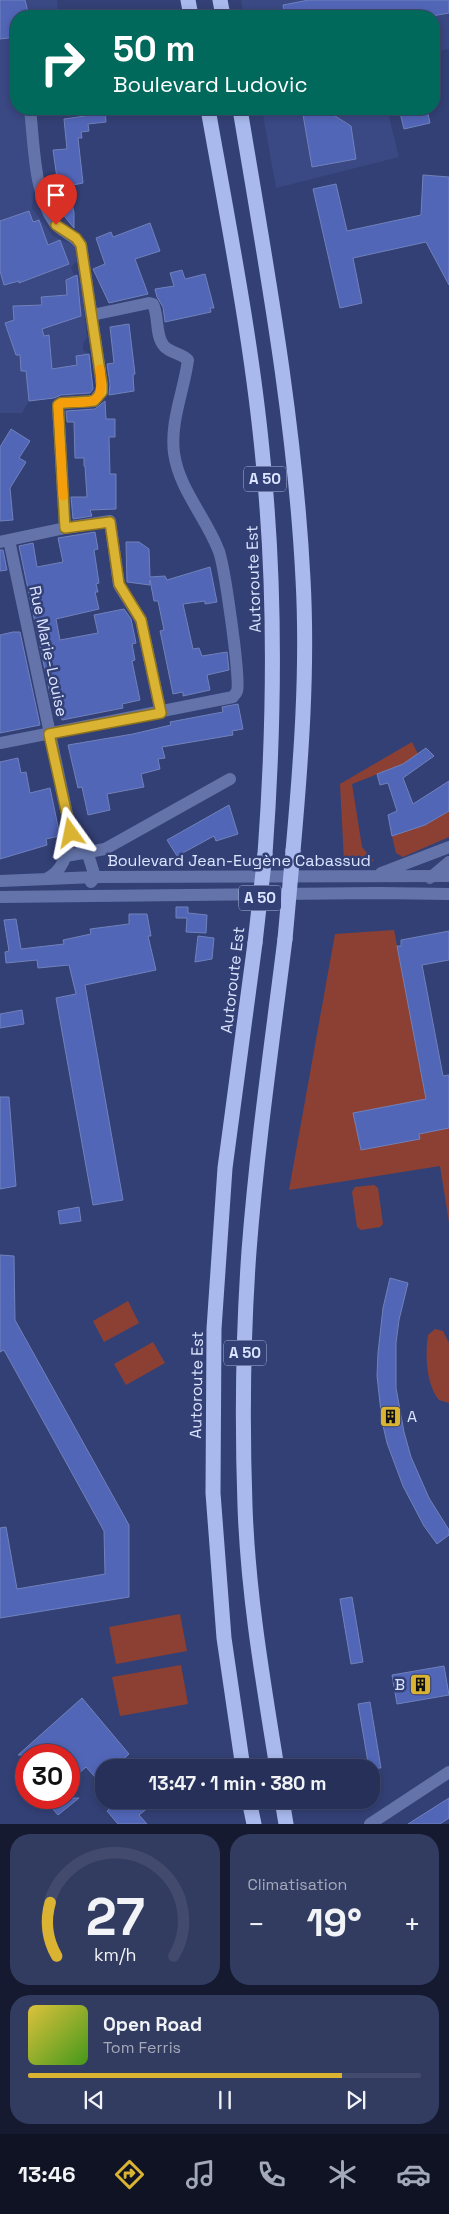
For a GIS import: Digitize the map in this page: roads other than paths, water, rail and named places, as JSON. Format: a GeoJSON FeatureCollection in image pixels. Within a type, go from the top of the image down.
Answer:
{"type":"FeatureCollection","features":[{"type":"Feature","properties":{"kind":"highway","name":"Autoroute Est"},"geometry":{"type":"LineString","coordinates":[[209,115],[252,361],[265,482],[272,577],[272,761],[265,854],[225,1168],[214,1329],[213,1493],[224,1638],[242,1759]]}},
{"type":"Feature","properties":{"kind":"highway","name":"A 50"},"geometry":{"type":"LineString","coordinates":[[241,115],[282,362],[296,482],[302,561],[304,673],[301,765],[285,939],[257,1166],[249,1251],[245,1339],[245,1507],[258,1651],[276,1759]]}},
{"type":"Feature","properties":{"kind":"highway"},"geometry":{"type":"LineString","coordinates":[[252,1809],[254,1824]]}},
{"type":"Feature","properties":{"kind":"highway"},"geometry":{"type":"LineString","coordinates":[[284,1809],[286,1824]]}},
{"type":"Feature","properties":{"kind":"street"},"geometry":{"type":"LineString","coordinates":[[31,115],[45,208],[56,225],[76,238],[81,245],[102,392],[94,401],[61,403],[58,409],[65,528]]}},
{"type":"Feature","properties":{"kind":"street"},"geometry":{"type":"LineString","coordinates":[[0,743],[161,713],[233,697],[237,691],[236,655],[219,550],[184,487],[174,454],[173,425],[185,384],[188,360],[183,355],[168,349],[161,341],[153,304],[149,303],[92,314]]}},
{"type":"Feature","properties":{"kind":"street"},"geometry":{"type":"LineString","coordinates":[[4,541],[65,528],[110,522],[119,584],[141,620],[161,713]]}},
{"type":"Feature","properties":{"kind":"street","name":"Rue Marie-Louise"},"geometry":{"type":"LineString","coordinates":[[4,541],[71,833],[66,856],[56,874],[46,879]]}},
{"type":"Feature","properties":{"kind":"street","name":"Boulevard Jean-Eugène Cabassud"},"geometry":{"type":"LineString","coordinates":[[66,856],[105,849],[230,779]]}},
{"type":"Feature","properties":{"kind":"street"},"geometry":{"type":"LineString","coordinates":[[47,897],[85,889],[95,877],[87,851],[71,833]]}},
{"type":"Feature","properties":{"kind":"street"},"geometry":{"type":"LineString","coordinates":[[374,876],[449,847]]}},
{"type":"Feature","properties":{"kind":"street"},"geometry":{"type":"LineString","coordinates":[[378,893],[416,884],[434,876],[449,862]]}},
{"type":"Feature","properties":{"kind":"street","name":"Boulevard Jean-Eugène Cabassud"},"geometry":{"type":"LineString","coordinates":[[0,881],[95,877],[449,876]]}},
{"type":"Feature","properties":{"kind":"street","name":"Boulevard Jean-Eugène Cabassud"},"geometry":{"type":"LineString","coordinates":[[0,898],[378,893],[449,894]]}},
{"type":"Feature","properties":{"kind":"street"},"geometry":{"type":"LineString","coordinates":[[370,1824],[449,1772]]}},
{"type":"Feature","properties":{"kind":"place","name":"A"},"geometry":{"type":"Point","coordinates":[391,1416]}},
{"type":"Feature","properties":{"kind":"place","name":"B"},"geometry":{"type":"Point","coordinates":[421,1684]}}]}
